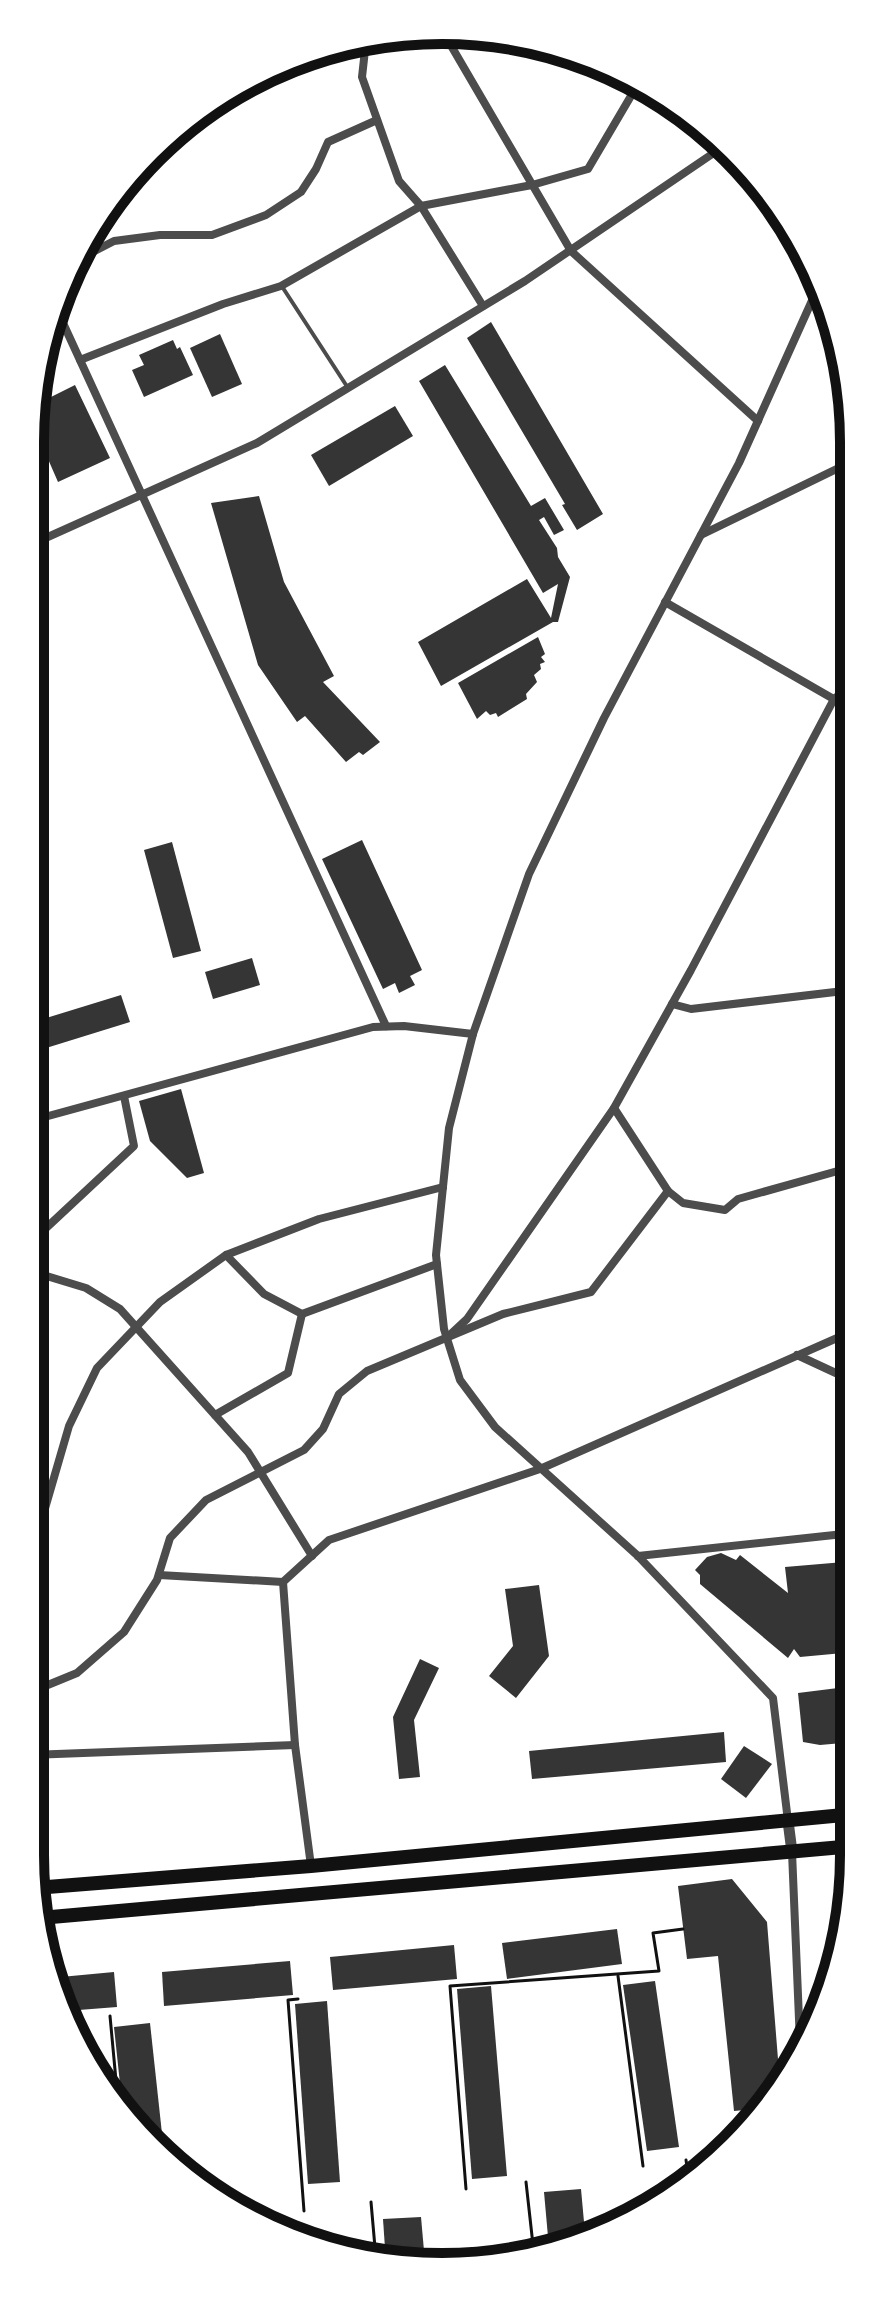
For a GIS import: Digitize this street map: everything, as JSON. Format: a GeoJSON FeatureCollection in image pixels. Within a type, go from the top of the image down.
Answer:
{"type":"FeatureCollection","features":[{"type":"Feature","properties":{"kind":"main road"},"geometry":{"type":"LineString","coordinates":[[45,1887],[311,1866],[840,1815]]}},
{"type":"Feature","properties":{"kind":"main road"},"geometry":{"type":"LineString","coordinates":[[49,1917],[840,1847]]}},
{"type":"Feature","properties":{"kind":"street"},"geometry":{"type":"LineString","coordinates":[[450,44],[571,251],[758,421]]}},
{"type":"Feature","properties":{"kind":"street"},"geometry":{"type":"LineString","coordinates":[[365,52],[362,77],[399,181],[421,206],[483,306]]}},
{"type":"Feature","properties":{"kind":"street"},"geometry":{"type":"LineString","coordinates":[[80,360],[223,304],[281,286],[421,206],[532,185],[588,169],[633,93]]}},
{"type":"Feature","properties":{"kind":"street"},"geometry":{"type":"LineString","coordinates":[[92,252],[114,241],[160,235],[212,235],[266,215],[301,192],[328,142],[377,120]]}},
{"type":"Feature","properties":{"kind":"street"},"geometry":{"type":"LineString","coordinates":[[44,539],[142,498],[257,443],[571,251],[714,153]]}},
{"type":"Feature","properties":{"kind":"street"},"geometry":{"type":"LineString","coordinates":[[799,2030],[792,1852],[773,1698],[638,1556],[495,1427],[460,1380],[447,1337],[437,1264],[449,1128],[473,1034],[529,874],[604,718],[758,421],[813,298]]}},
{"type":"Feature","properties":{"kind":"street"},"geometry":{"type":"LineString","coordinates":[[63,322],[386,1026]]}},
{"type":"Feature","properties":{"kind":"street"},"geometry":{"type":"LineString","coordinates":[[701,535],[840,467]]}},
{"type":"Feature","properties":{"kind":"street"},"geometry":{"type":"LineString","coordinates":[[665,602],[840,703]]}},
{"type":"Feature","properties":{"kind":"street"},"geometry":{"type":"LineString","coordinates":[[447,1337],[467,1319],[614,1108],[834,699],[840,694]]}},
{"type":"Feature","properties":{"kind":"street"},"geometry":{"type":"LineString","coordinates":[[672,1004],[691,1009],[840,991]]}},
{"type":"Feature","properties":{"kind":"street"},"geometry":{"type":"LineString","coordinates":[[44,1117],[373,1027],[404,1026],[473,1034]]}},
{"type":"Feature","properties":{"kind":"street"},"geometry":{"type":"LineString","coordinates":[[44,1230],[134,1146],[124,1096]]}},
{"type":"Feature","properties":{"kind":"street"},"geometry":{"type":"LineString","coordinates":[[614,1108],[668,1191],[683,1203],[725,1210],[738,1199],[840,1170]]}},
{"type":"Feature","properties":{"kind":"street"},"geometry":{"type":"LineString","coordinates":[[44,1512],[69,1426],[97,1368],[160,1302],[226,1255],[319,1219],[443,1187]]}},
{"type":"Feature","properties":{"kind":"street"},"geometry":{"type":"LineString","coordinates":[[44,1687],[77,1673],[124,1632],[159,1575],[170,1538],[206,1500],[304,1450],[323,1429],[339,1394],[367,1371],[503,1314],[591,1292],[668,1191]]}},
{"type":"Feature","properties":{"kind":"street"},"geometry":{"type":"LineString","coordinates":[[226,1255],[264,1294],[302,1314],[437,1264]]}},
{"type":"Feature","properties":{"kind":"street"},"geometry":{"type":"LineString","coordinates":[[44,1275],[86,1288],[120,1309],[248,1452],[312,1556]]}},
{"type":"Feature","properties":{"kind":"street"},"geometry":{"type":"LineString","coordinates":[[215,1415],[288,1373],[302,1314]]}},
{"type":"Feature","properties":{"kind":"street"},"geometry":{"type":"LineString","coordinates":[[159,1575],[283,1582],[329,1540],[540,1469],[840,1337]]}},
{"type":"Feature","properties":{"kind":"street"},"geometry":{"type":"LineString","coordinates":[[797,1355],[840,1375]]}},
{"type":"Feature","properties":{"kind":"street"},"geometry":{"type":"LineString","coordinates":[[638,1556],[840,1534]]}},
{"type":"Feature","properties":{"kind":"street"},"geometry":{"type":"LineString","coordinates":[[283,1582],[295,1745],[311,1866]]}},
{"type":"Feature","properties":{"kind":"street"},"geometry":{"type":"LineString","coordinates":[[44,1755],[295,1745]]}},
{"type":"Feature","properties":{"kind":"lane"},"geometry":{"type":"LineString","coordinates":[[281,286],[348,388]]}},
{"type":"Feature","properties":{"kind":"path"},"geometry":{"type":"LineString","coordinates":[[466,2189],[450,1986],[659,1971],[653,1933],[683,1929]]}},
{"type":"Feature","properties":{"kind":"path"},"geometry":{"type":"LineString","coordinates":[[617,1975],[643,2166]]}},
{"type":"Feature","properties":{"kind":"path"},"geometry":{"type":"LineString","coordinates":[[298,1999],[288,2000],[304,2211]]}},
{"type":"Feature","properties":{"kind":"path"},"geometry":{"type":"LineString","coordinates":[[110,2016],[116,2083]]}},
{"type":"Feature","properties":{"kind":"path"},"geometry":{"type":"LineString","coordinates":[[686,2160],[687,2168]]}},
{"type":"Feature","properties":{"kind":"path"},"geometry":{"type":"LineString","coordinates":[[526,2182],[533,2242]]}},
{"type":"Feature","properties":{"kind":"path"},"geometry":{"type":"LineString","coordinates":[[371,2202],[375,2247]]}},
{"type":"Feature","properties":{"kind":"building"},"geometry":{"type":"Polygon","coordinates":[[[491,322],[603,514],[577,530],[562,505],[565,504],[467,338],[491,322]]]}},
{"type":"Feature","properties":{"kind":"building"},"geometry":{"type":"Polygon","coordinates":[[[220,334],[242,384],[212,397],[190,348],[220,334]]]}},
{"type":"Feature","properties":{"kind":"building"},"geometry":{"type":"Polygon","coordinates":[[[173,340],[177,349],[180,347],[193,375],[144,397],[132,370],[144,365],[139,355],[173,340]]]}},
{"type":"Feature","properties":{"kind":"building"},"geometry":{"type":"Polygon","coordinates":[[[445,365],[531,506],[545,498],[564,530],[554,535],[544,517],[539,520],[557,548],[558,557],[570,577],[558,622],[441,686],[418,642],[527,579],[551,618],[558,584],[543,593],[419,381],[445,365]]]}},
{"type":"Feature","properties":{"kind":"building"},"geometry":{"type":"Polygon","coordinates":[[[75,385],[110,458],[58,482],[44,450],[46,399],[75,385]]]}},
{"type":"Feature","properties":{"kind":"building"},"geometry":{"type":"Polygon","coordinates":[[[395,406],[413,436],[329,486],[311,455],[395,406]]]}},
{"type":"Feature","properties":{"kind":"building"},"geometry":{"type":"Polygon","coordinates":[[[259,496],[284,582],[334,676],[323,682],[380,742],[363,755],[359,752],[346,762],[305,716],[297,722],[258,665],[211,503],[259,496]]]}},
{"type":"Feature","properties":{"kind":"building"},"geometry":{"type":"Polygon","coordinates":[[[538,637],[545,654],[541,657],[545,662],[540,664],[541,669],[534,675],[537,682],[526,694],[527,699],[498,717],[496,713],[490,715],[486,711],[477,719],[458,683],[538,637]]]}},
{"type":"Feature","properties":{"kind":"building"},"geometry":{"type":"Polygon","coordinates":[[[362,840],[422,970],[410,976],[415,985],[399,993],[395,983],[383,989],[322,859],[362,840]]]}},
{"type":"Feature","properties":{"kind":"building"},"geometry":{"type":"Polygon","coordinates":[[[172,842],[201,951],[173,958],[144,850],[172,842]]]}},
{"type":"Feature","properties":{"kind":"building"},"geometry":{"type":"Polygon","coordinates":[[[252,958],[260,985],[213,999],[205,972],[252,958]]]}},
{"type":"Feature","properties":{"kind":"building"},"geometry":{"type":"Polygon","coordinates":[[[121,995],[130,1022],[44,1049],[44,1019],[121,995]]]}},
{"type":"Feature","properties":{"kind":"building"},"geometry":{"type":"Polygon","coordinates":[[[181,1089],[204,1173],[187,1178],[150,1141],[139,1101],[181,1089]]]}},
{"type":"Feature","properties":{"kind":"building"},"geometry":{"type":"Polygon","coordinates":[[[721,1553],[736,1560],[740,1555],[788,1593],[785,1567],[840,1562],[840,1653],[800,1657],[794,1649],[788,1658],[700,1584],[700,1575],[695,1570],[707,1557],[721,1553]]]}},
{"type":"Feature","properties":{"kind":"building"},"geometry":{"type":"Polygon","coordinates":[[[539,1585],[549,1656],[516,1698],[489,1676],[513,1646],[505,1589],[539,1585]]]}},
{"type":"Feature","properties":{"kind":"building"},"geometry":{"type":"Polygon","coordinates":[[[420,1659],[439,1668],[414,1720],[420,1777],[399,1779],[393,1717],[420,1659]]]}},
{"type":"Feature","properties":{"kind":"building"},"geometry":{"type":"Polygon","coordinates":[[[840,1688],[840,1743],[820,1745],[803,1742],[798,1693],[840,1688]]]}},
{"type":"Feature","properties":{"kind":"building"},"geometry":{"type":"Polygon","coordinates":[[[724,1732],[726,1762],[532,1779],[529,1751],[724,1732]]]}},
{"type":"Feature","properties":{"kind":"building"},"geometry":{"type":"Polygon","coordinates":[[[744,1746],[772,1764],[746,1798],[721,1779],[744,1746]]]}},
{"type":"Feature","properties":{"kind":"building"},"geometry":{"type":"Polygon","coordinates":[[[732,1879],[767,1922],[779,2067],[747,2110],[734,2111],[718,1956],[687,1959],[678,1886],[732,1879]]]}},
{"type":"Feature","properties":{"kind":"building"},"geometry":{"type":"Polygon","coordinates":[[[617,1929],[622,1964],[507,1979],[502,1943],[617,1929]]]}},
{"type":"Feature","properties":{"kind":"building"},"geometry":{"type":"Polygon","coordinates":[[[454,1945],[457,1979],[333,1990],[330,1957],[454,1945]]]}},
{"type":"Feature","properties":{"kind":"building"},"geometry":{"type":"Polygon","coordinates":[[[290,1961],[293,1995],[164,2006],[162,1972],[290,1961]]]}},
{"type":"Feature","properties":{"kind":"building"},"geometry":{"type":"Polygon","coordinates":[[[114,1972],[117,2007],[75,2010],[63,1977],[114,1972]]]}},
{"type":"Feature","properties":{"kind":"building"},"geometry":{"type":"Polygon","coordinates":[[[655,1981],[679,2147],[647,2151],[623,1985],[655,1981]]]}},
{"type":"Feature","properties":{"kind":"building"},"geometry":{"type":"Polygon","coordinates":[[[491,1986],[507,2176],[472,2179],[457,1989],[491,1986]]]}},
{"type":"Feature","properties":{"kind":"building"},"geometry":{"type":"Polygon","coordinates":[[[327,2001],[340,2182],[308,2184],[295,2004],[327,2001]]]}},
{"type":"Feature","properties":{"kind":"building"},"geometry":{"type":"Polygon","coordinates":[[[150,2023],[162,2137],[121,2089],[114,2027],[150,2023]]]}},
{"type":"Feature","properties":{"kind":"building"},"geometry":{"type":"Polygon","coordinates":[[[581,2189],[584,2227],[548,2238],[544,2192],[581,2189]]]}},
{"type":"Feature","properties":{"kind":"building"},"geometry":{"type":"Polygon","coordinates":[[[421,2217],[424,2252],[385,2249],[383,2219],[421,2217]]]}}]}
